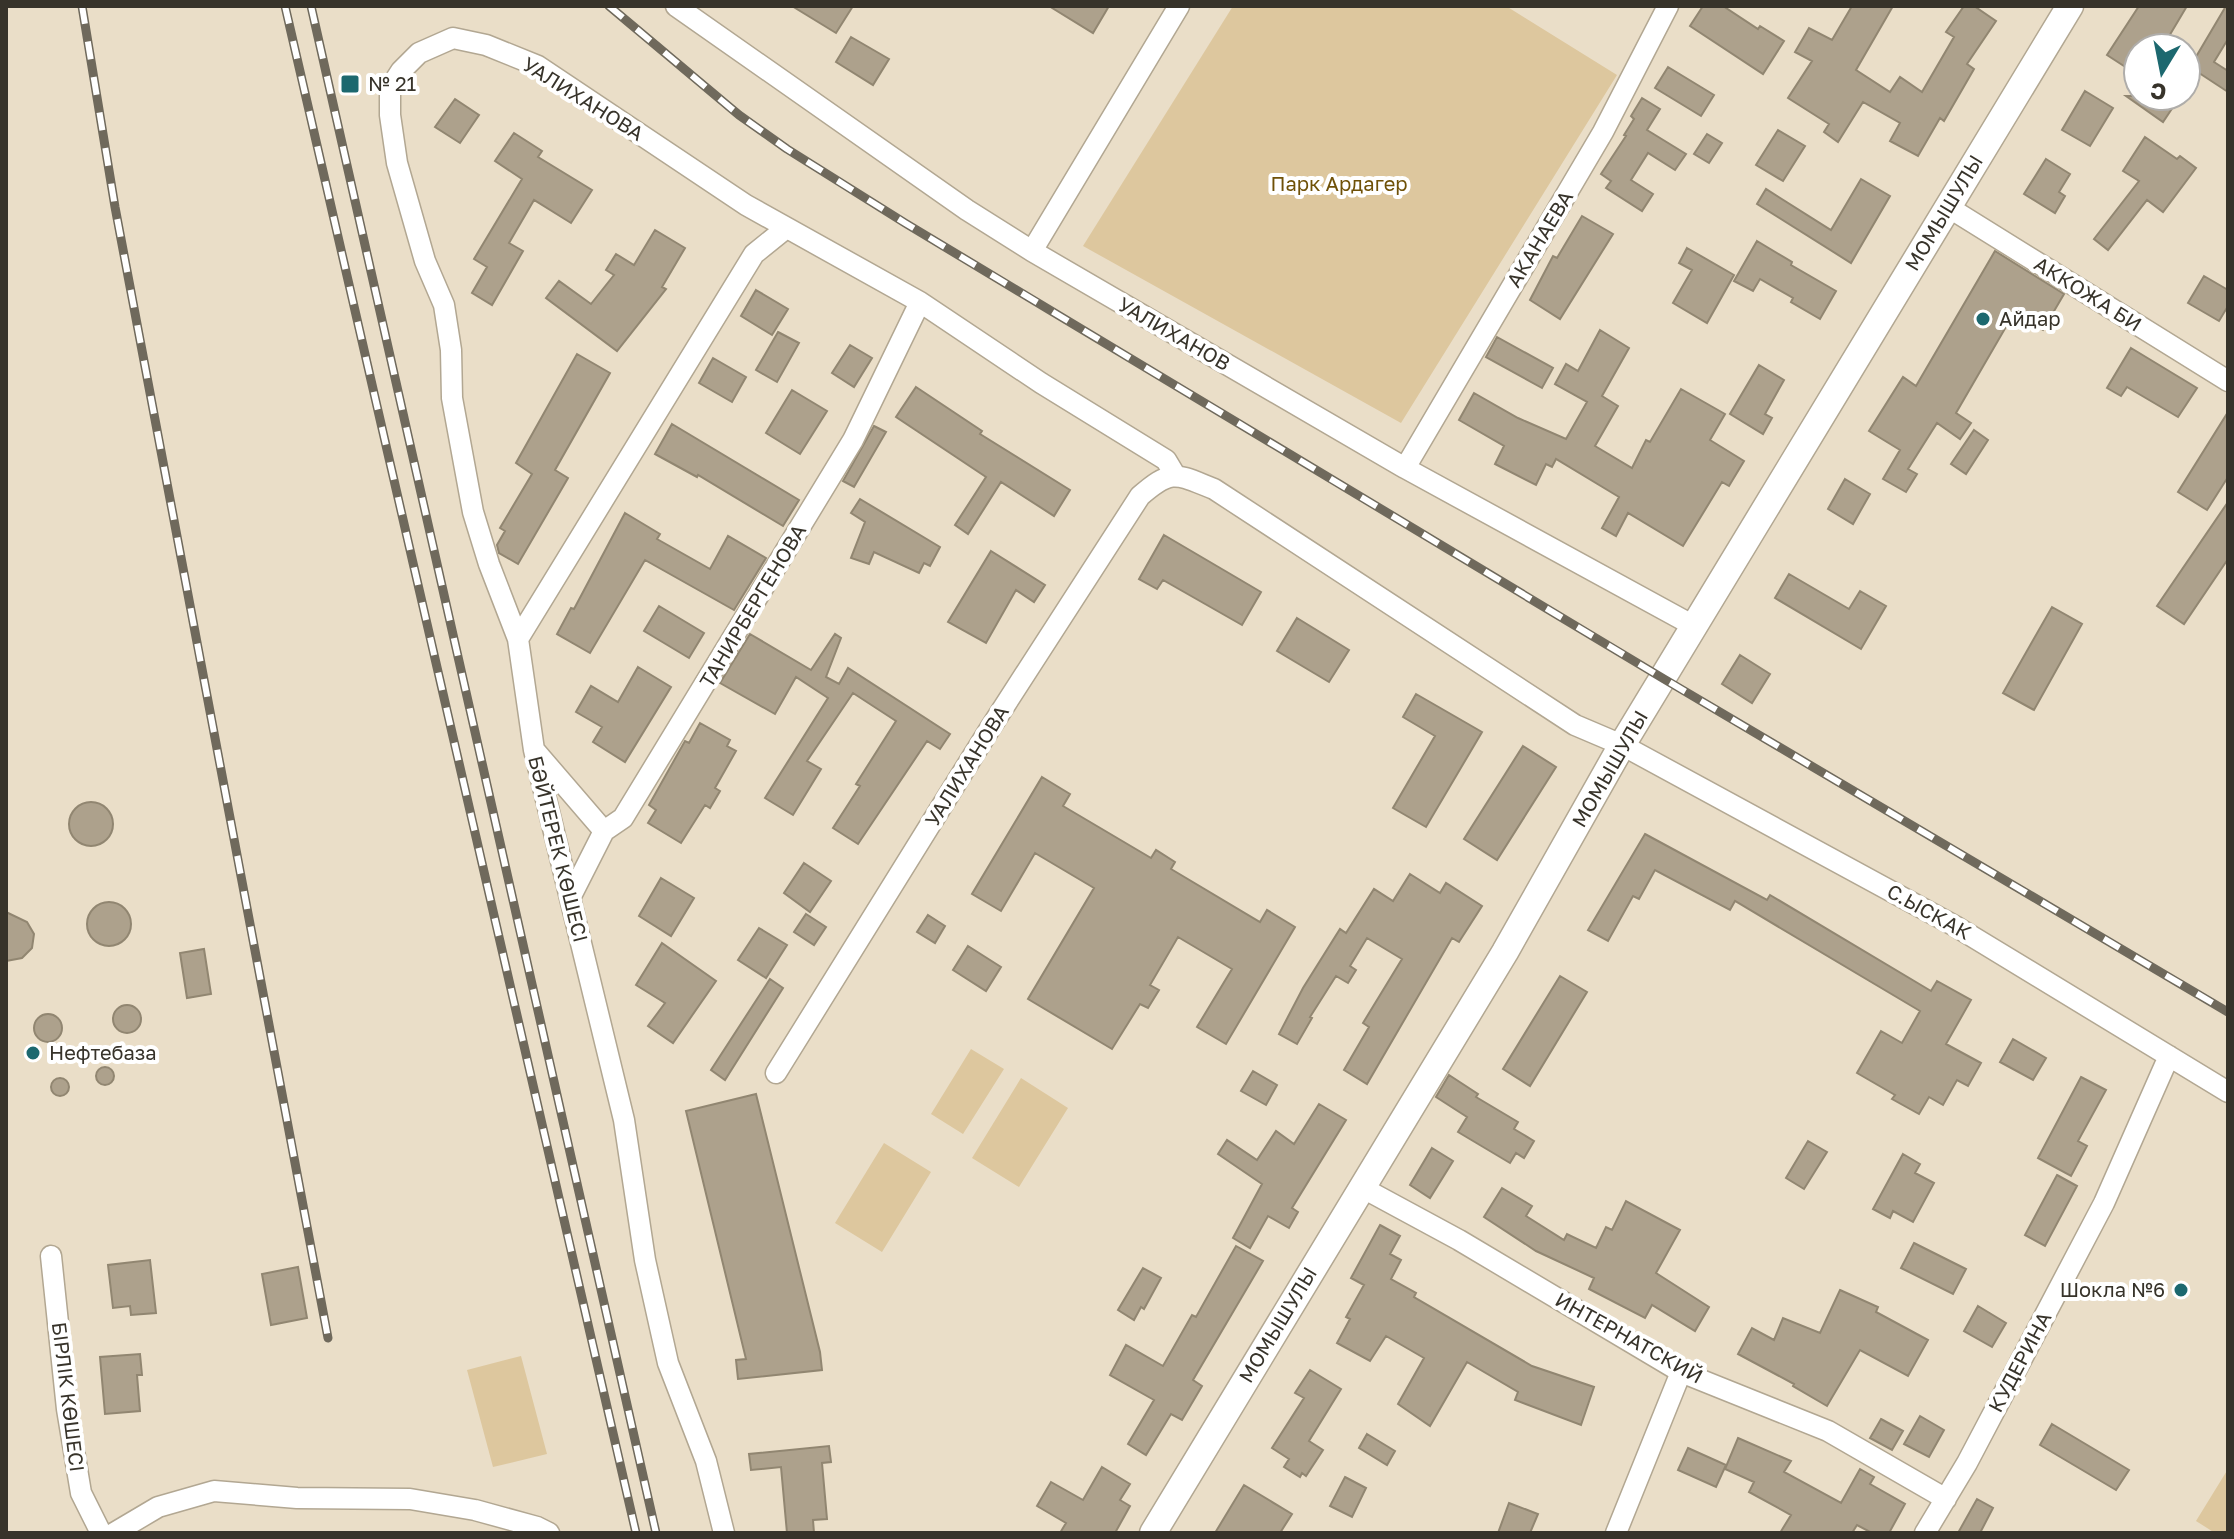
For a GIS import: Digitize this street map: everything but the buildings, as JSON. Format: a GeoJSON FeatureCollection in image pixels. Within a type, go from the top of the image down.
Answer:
{"type":"FeatureCollection","features":[{"type":"Feature","properties":{"kind":"main road","name":"МОМЫШУЛЫ"},"geometry":{"type":"LineString","coordinates":[[1153,1533],[1505,952],[1622,745],[2070,6]]}},
{"type":"Feature","properties":{"kind":"street","name":"УАЛИХАНОВ"},"geometry":{"type":"LineString","coordinates":[[676,6],[967,210],[1032,251],[1405,468],[1694,626]]}},
{"type":"Feature","properties":{"kind":"street"},"geometry":{"type":"LineString","coordinates":[[1032,251],[1179,6]]}},
{"type":"Feature","properties":{"kind":"street","name":"АКАНАЕВА"},"geometry":{"type":"LineString","coordinates":[[1405,468],[1603,132],[1668,6]]}},
{"type":"Feature","properties":{"kind":"street","name":"УАЛИХАНОВА"},"geometry":{"type":"LineString","coordinates":[[518,639],[473,512],[452,398],[451,350],[444,305],[425,261],[397,163],[390,115],[390,88],[401,71],[419,53],[453,38],[486,45],[538,66],[785,229],[920,302],[1041,383],[1166,460],[1175,475]]}},
{"type":"Feature","properties":{"kind":"street","name":"АККОЖА БИ"},"geometry":{"type":"LineString","coordinates":[[1948,207],[2228,381]]}},
{"type":"Feature","properties":{"kind":"street"},"geometry":{"type":"LineString","coordinates":[[518,639],[754,254],[785,229]]}},
{"type":"Feature","properties":{"kind":"street","name":"ТАНИРБЕРГЕНОВА"},"geometry":{"type":"LineString","coordinates":[[570,898],[604,831],[623,818],[821,495],[853,440],[920,302]]}},
{"type":"Feature","properties":{"kind":"street","name":"УАЛИХАНОВА"},"geometry":{"type":"LineString","coordinates":[[776,1073],[989,730],[1140,496],[1158,480],[1175,475],[1214,489],[1575,725],[1622,745]]}},
{"type":"Feature","properties":{"kind":"street","name":"БӘЙТЕРЕК КӨШЕСІ"},"geometry":{"type":"LineString","coordinates":[[518,639],[534,750],[624,1120],[645,1260],[668,1363],[706,1461],[724,1533]]}},
{"type":"Feature","properties":{"kind":"street","name":"С.ЫСКАК"},"geometry":{"type":"LineString","coordinates":[[1622,745],[1955,926],[2228,1092]]}},
{"type":"Feature","properties":{"kind":"street"},"geometry":{"type":"LineString","coordinates":[[534,750],[604,831]]}},
{"type":"Feature","properties":{"kind":"street","name":"КУДЕРИНА"},"geometry":{"type":"LineString","coordinates":[[1925,1533],[2104,1203],[2169,1056]]}},
{"type":"Feature","properties":{"kind":"street","name":"ИНТЕРНАТСКИЙ"},"geometry":{"type":"LineString","coordinates":[[1361,1187],[1459,1240],[1681,1372],[1828,1431],[1946,1499]]}},
{"type":"Feature","properties":{"kind":"street","name":"БІРЛІК КӨШЕСІ"},"geometry":{"type":"LineString","coordinates":[[51,1256],[67,1409],[81,1493],[101,1533]]}},
{"type":"Feature","properties":{"kind":"street"},"geometry":{"type":"LineString","coordinates":[[1616,1533],[1681,1372]]}},
{"type":"Feature","properties":{"kind":"street"},"geometry":{"type":"LineString","coordinates":[[114,1533],[158,1507],[214,1491],[297,1498],[410,1499],[475,1510],[539,1531]]}},
{"type":"Feature","properties":{"kind":"green space","name":"Парк Ардагер"},"geometry":{"type":"Polygon","coordinates":[[[1233,6],[1506,6],[1617,75],[1401,423],[1083,246],[1233,6]]]}},
{"type":"Feature","properties":{"kind":"green space"},"geometry":{"type":"Polygon","coordinates":[[[971,1049],[1004,1069],[963,1134],[931,1114],[971,1049]]]}},
{"type":"Feature","properties":{"kind":"green space"},"geometry":{"type":"Polygon","coordinates":[[[1021,1078],[1068,1108],[1019,1187],[972,1158],[1021,1078]]]}},
{"type":"Feature","properties":{"kind":"green space"},"geometry":{"type":"Polygon","coordinates":[[[884,1143],[931,1172],[882,1252],[835,1223],[884,1143]]]}},
{"type":"Feature","properties":{"kind":"green space"},"geometry":{"type":"Polygon","coordinates":[[[521,1356],[547,1454],[493,1467],[467,1370],[521,1356]]]}},
{"type":"Feature","properties":{"kind":"green space"},"geometry":{"type":"Polygon","coordinates":[[[2228,1469],[2228,1533],[2215,1533],[2196,1521],[2228,1469]]]}},
{"type":"Feature","properties":{"kind":"railway"},"geometry":{"type":"LineString","coordinates":[[82,6],[115,207],[328,1338]]}},
{"type":"Feature","properties":{"kind":"railway"},"geometry":{"type":"LineString","coordinates":[[285,6],[636,1533]]}},
{"type":"Feature","properties":{"kind":"railway"},"geometry":{"type":"LineString","coordinates":[[311,6],[656,1533]]}},
{"type":"Feature","properties":{"kind":"railway"},"geometry":{"type":"LineString","coordinates":[[609,6],[739,115],[905,223],[1664,679],[2228,1012]]}},
{"type":"Feature","properties":{"kind":"place","name":"№ 21"},"geometry":{"type":"Point","coordinates":[350,84]}},
{"type":"Feature","properties":{"kind":"place","name":"Айдар"},"geometry":{"type":"Point","coordinates":[1983,319]}},
{"type":"Feature","properties":{"kind":"place","name":"Нефтебаза"},"geometry":{"type":"Point","coordinates":[33,1053]}},
{"type":"Feature","properties":{"kind":"place","name":"Шокла №6"},"geometry":{"type":"Point","coordinates":[2181,1290]}}]}
